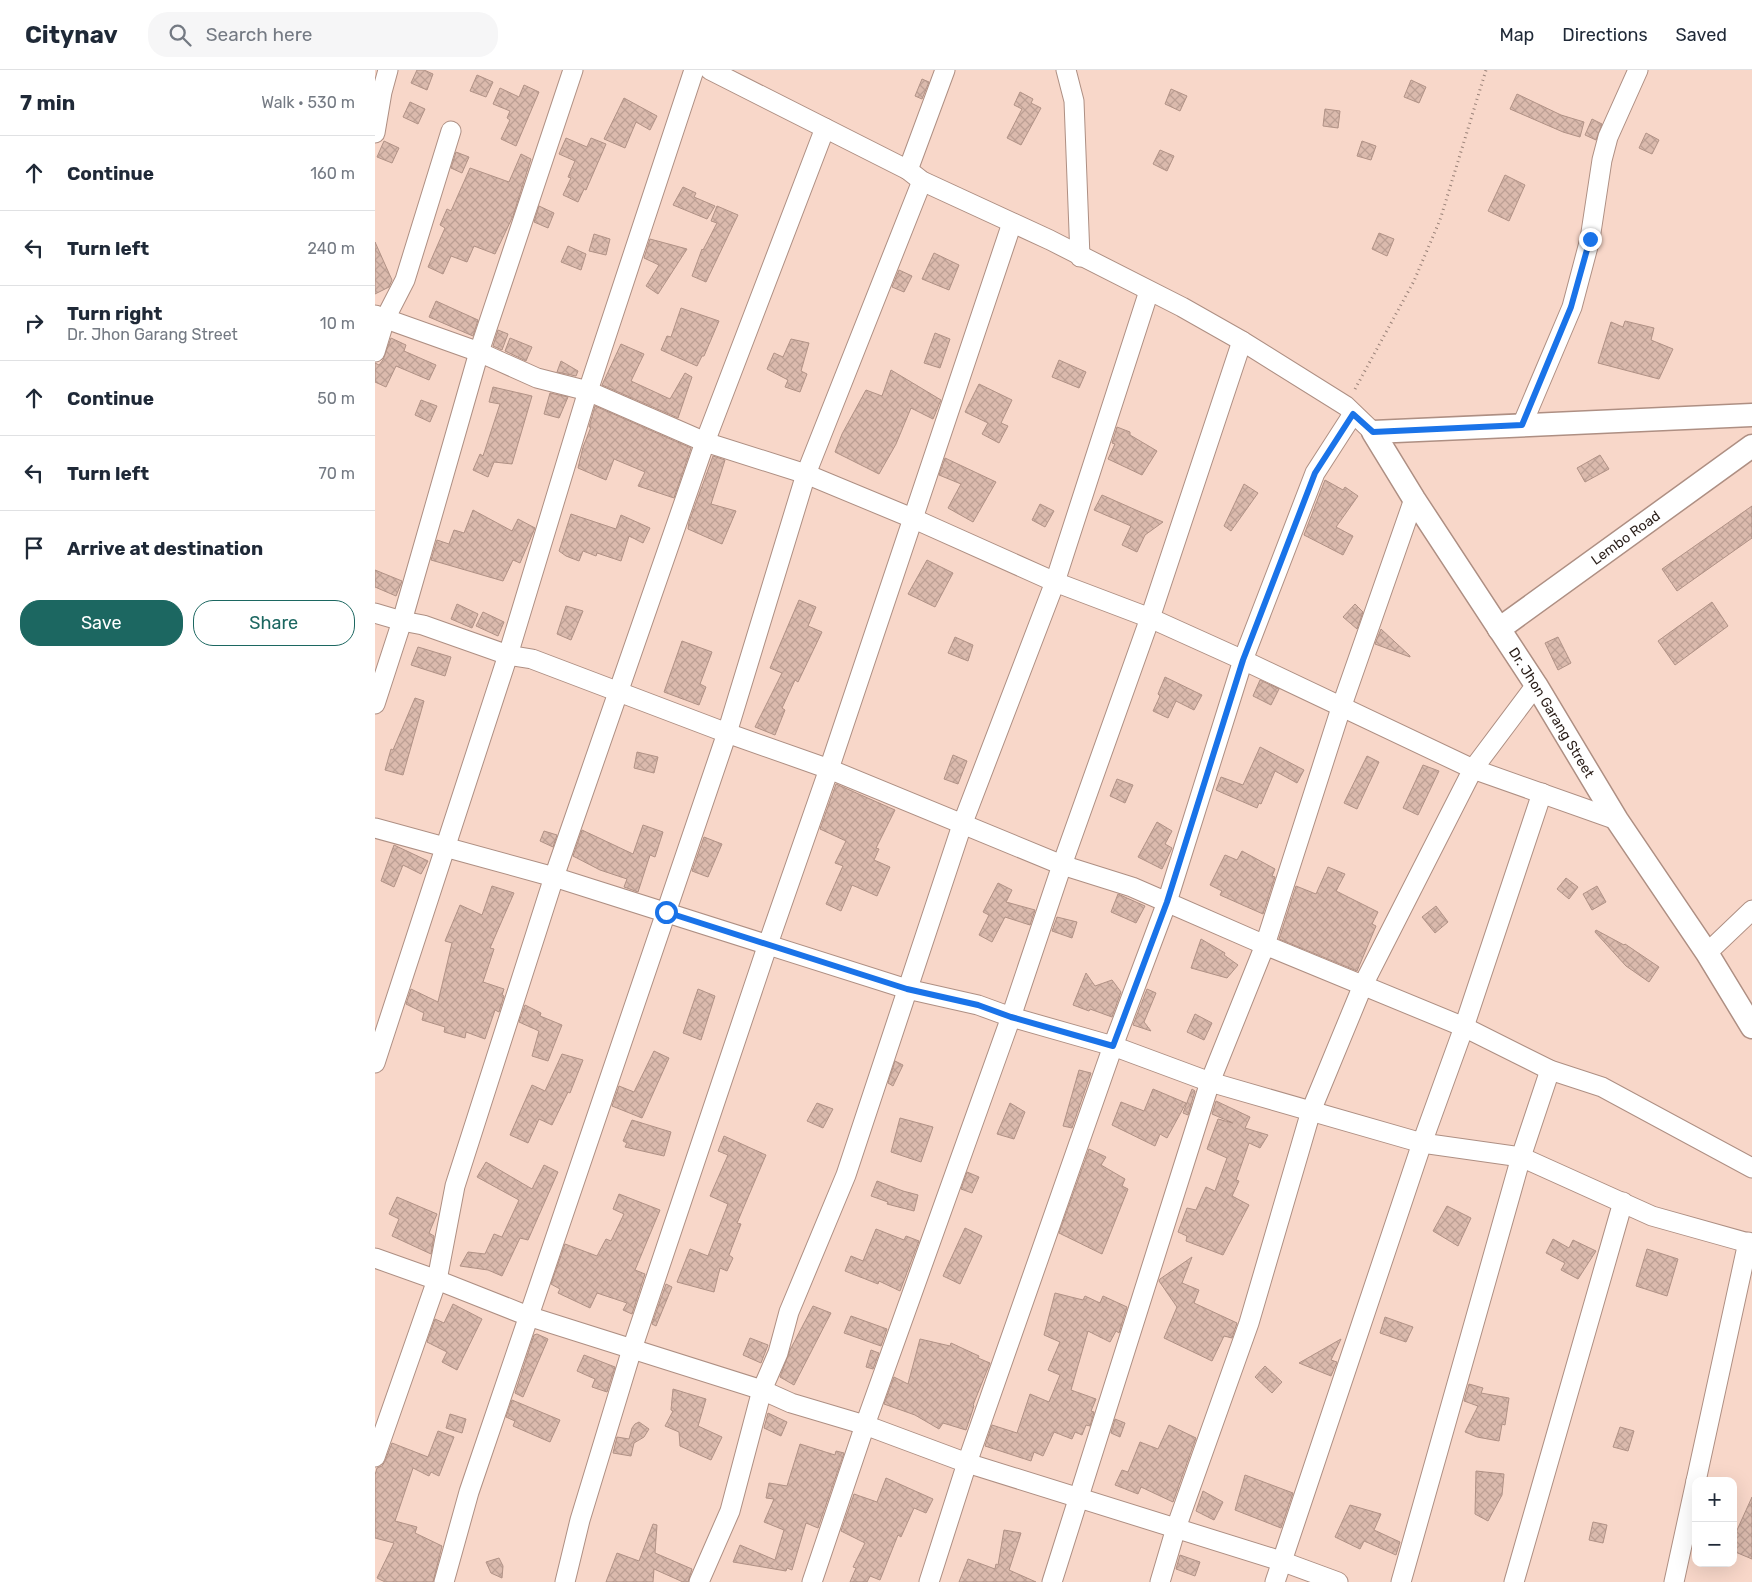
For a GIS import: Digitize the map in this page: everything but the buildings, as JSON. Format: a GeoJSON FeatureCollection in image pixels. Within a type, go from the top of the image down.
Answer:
{"type":"FeatureCollection","features":[{"type":"Feature","properties":{"kind":"street"},"geometry":{"type":"LineString","coordinates":[[375,133],[388,70]]}},
{"type":"Feature","properties":{"kind":"street"},"geometry":{"type":"LineString","coordinates":[[375,704],[402,622],[479,352],[573,70]]}},
{"type":"Feature","properties":{"kind":"street"},"geometry":{"type":"LineString","coordinates":[[375,1063],[508,655],[588,391],[694,70]]}},
{"type":"Feature","properties":{"kind":"street","name":"Dr. Jhon Garang Street"},"geometry":{"type":"LineString","coordinates":[[711,70],[915,176],[1049,240],[1182,307],[1242,341],[1350,410],[1373,432],[1414,499],[1536,685],[1617,820],[1707,953],[1752,1027]]}},
{"type":"Feature","properties":{"kind":"street"},"geometry":{"type":"LineString","coordinates":[[444,1582],[469,1492],[727,733],[806,474],[915,176],[945,70]]}},
{"type":"Feature","properties":{"kind":"street"},"geometry":{"type":"LineString","coordinates":[[1066,70],[1075,102],[1080,257]]}},
{"type":"Feature","properties":{"kind":"street"},"geometry":{"type":"LineString","coordinates":[[1522,425],[1571,307],[1590,239],[1602,160],[1608,137],[1638,70]]}},
{"type":"Feature","properties":{"kind":"street"},"geometry":{"type":"LineString","coordinates":[[375,1457],[437,1280],[455,1186],[554,877],[705,442],[825,128]]}},
{"type":"Feature","properties":{"kind":"street"},"geometry":{"type":"LineString","coordinates":[[375,352],[380,317],[405,280],[451,131]]}},
{"type":"Feature","properties":{"kind":"street"},"geometry":{"type":"LineString","coordinates":[[565,1582],[580,1520],[632,1349],[1012,223]]}},
{"type":"Feature","properties":{"kind":"street"},"geometry":{"type":"LineString","coordinates":[[699,1582],[730,1511],[762,1390],[778,1353],[789,1312],[846,1175],[962,825],[1055,582],[1149,291]]}},
{"type":"Feature","properties":{"kind":"street"},"geometry":{"type":"LineString","coordinates":[[380,317],[479,352],[537,378],[588,391],[705,442],[806,474],[912,518],[1055,582],[1149,618],[1243,660],[1473,769],[1617,820]]}},
{"type":"Feature","properties":{"kind":"street"},"geometry":{"type":"LineString","coordinates":[[812,1582],[865,1426],[1011,1017],[1061,865],[1149,618],[1242,341]]}},
{"type":"Feature","properties":{"kind":"street"},"geometry":{"type":"LineString","coordinates":[[929,1582],[967,1463],[1113,1046],[1167,902],[1243,660],[1315,473],[1350,410]]}},
{"type":"Feature","properties":{"kind":"street"},"geometry":{"type":"LineString","coordinates":[[1373,432],[1752,415]]}},
{"type":"Feature","properties":{"kind":"street","name":"Lembo Road"},"geometry":{"type":"LineString","coordinates":[[1499,629],[1752,446]]}},
{"type":"Feature","properties":{"kind":"street"},"geometry":{"type":"LineString","coordinates":[[1052,1582],[1210,1082],[1265,945],[1341,708],[1414,499]]}},
{"type":"Feature","properties":{"kind":"street"},"geometry":{"type":"LineString","coordinates":[[375,613],[402,622],[423,625],[508,655],[532,659],[727,733],[829,769],[1061,865],[1132,887],[1265,945],[1464,1027],[1550,1070],[1602,1087],[1752,1168]]}},
{"type":"Feature","properties":{"kind":"street"},"geometry":{"type":"LineString","coordinates":[[1160,1582],[1176,1528],[1249,1323],[1311,1111],[1363,985],[1473,769],[1536,685]]}},
{"type":"Feature","properties":{"kind":"street"},"geometry":{"type":"LineString","coordinates":[[1275,1582],[1542,793]]}},
{"type":"Feature","properties":{"kind":"street"},"geometry":{"type":"LineString","coordinates":[[375,828],[554,877],[907,989],[978,1005],[1011,1017],[1113,1046],[1210,1082],[1422,1143],[1521,1156],[1652,1216],[1750,1243],[1697,1477]]}},
{"type":"Feature","properties":{"kind":"street"},"geometry":{"type":"LineString","coordinates":[[1707,953],[1752,910]]}},
{"type":"Feature","properties":{"kind":"street"},"geometry":{"type":"LineString","coordinates":[[1401,1582],[1521,1156],[1550,1070]]}},
{"type":"Feature","properties":{"kind":"street"},"geometry":{"type":"LineString","coordinates":[[1515,1582],[1623,1202]]}},
{"type":"Feature","properties":{"kind":"street"},"geometry":{"type":"LineString","coordinates":[[375,1258],[528,1316],[762,1390],[791,1403],[865,1426],[967,1463],[1281,1561],[1338,1582]]}},
{"type":"Feature","properties":{"kind":"street"},"geometry":{"type":"LineString","coordinates":[[1674,1582],[1692,1499]]}},
{"type":"Feature","properties":{"kind":"path"},"geometry":{"type":"LineString","coordinates":[[1350,410],[1414,281],[1437,229],[1486,70]]}},
{"type":"Feature","properties":{"kind":"route"},"geometry":{"type":"LineString","coordinates":[[666,912],[907,989],[978,1005],[1011,1017],[1113,1046],[1167,902],[1243,660],[1315,473],[1353,414],[1373,432],[1522,425],[1571,307],[1590,239]]}}]}
